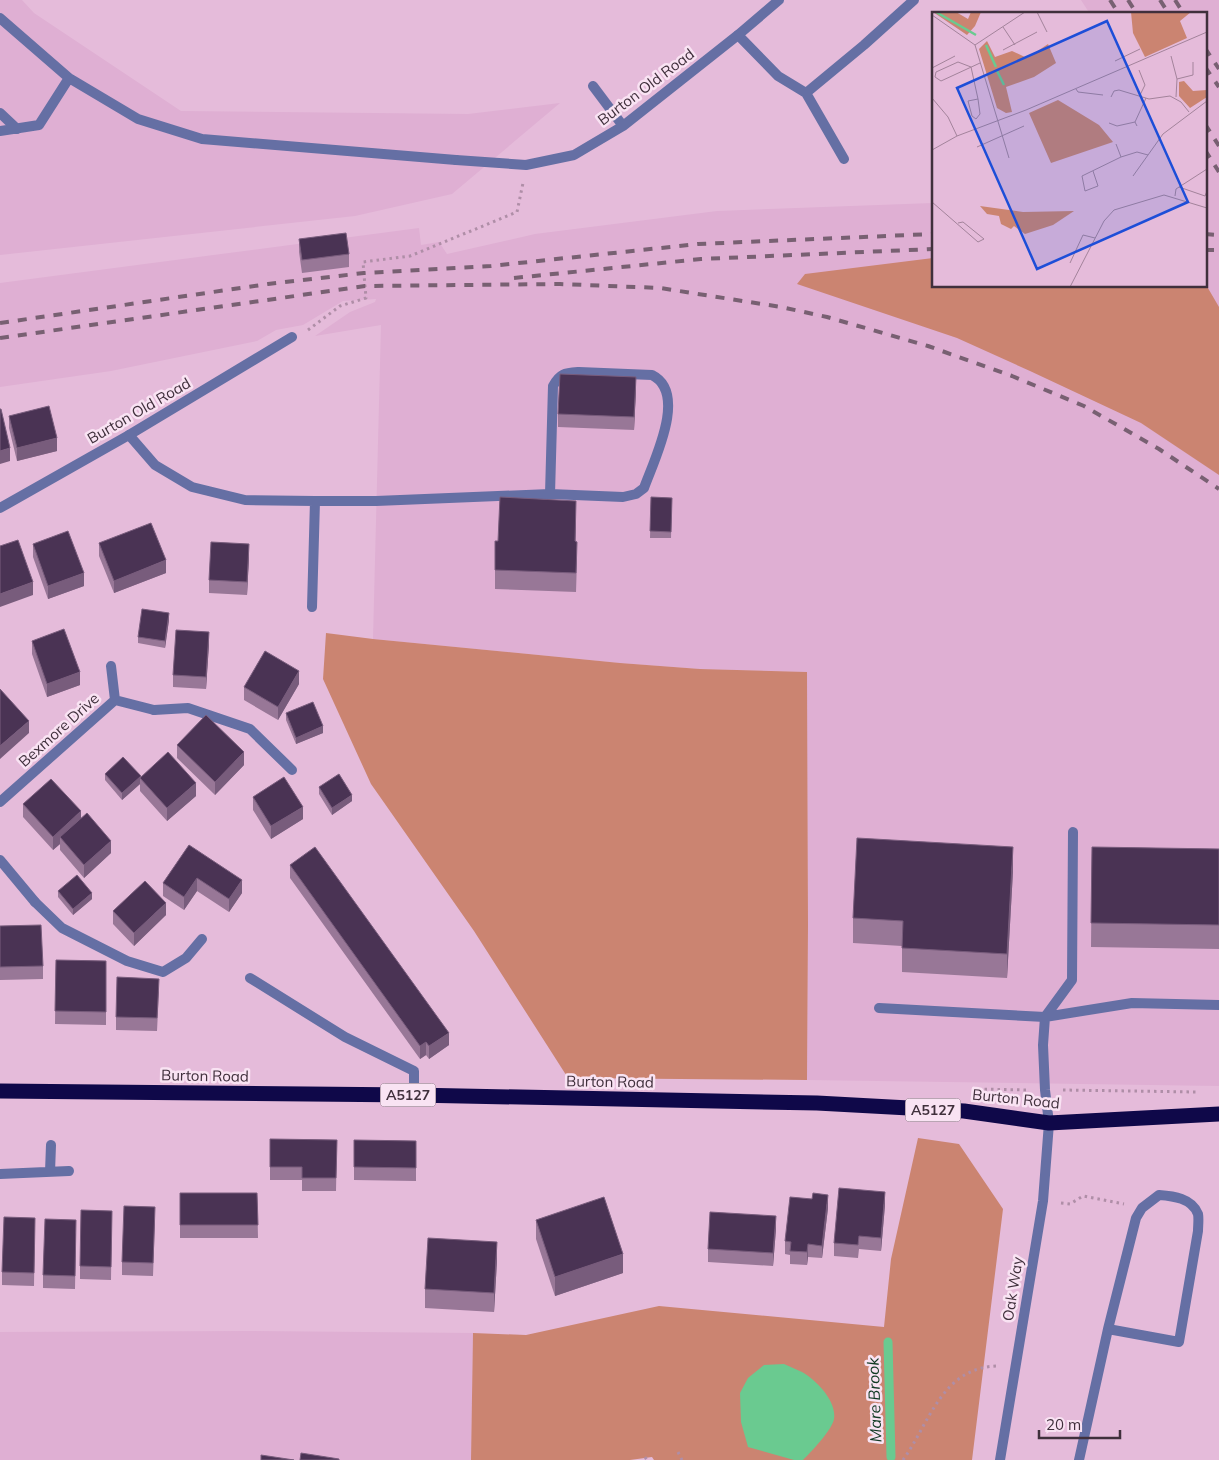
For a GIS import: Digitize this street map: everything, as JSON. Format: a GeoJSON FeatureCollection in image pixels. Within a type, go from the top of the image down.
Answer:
{"type":"FeatureCollection","features":[{"type":"Feature","properties":{"kind":"highway","name":"Burton Road"},"geometry":{"type":"LineString","coordinates":[[0,1091],[817,1103],[964,1111],[1049,1123],[1219,1114]]}},
{"type":"Feature","properties":{"kind":"street","name":"Burton Old Road"},"geometry":{"type":"LineString","coordinates":[[0,18],[69,78],[138,119],[202,139],[526,165],[574,155],[623,126],[779,0]]}},
{"type":"Feature","properties":{"kind":"street"},"geometry":{"type":"LineString","coordinates":[[806,93],[914,0]]}},
{"type":"Feature","properties":{"kind":"street"},"geometry":{"type":"LineString","coordinates":[[738,35],[778,76],[806,93],[844,159]]}},
{"type":"Feature","properties":{"kind":"street"},"geometry":{"type":"LineString","coordinates":[[0,131],[39,126],[69,78]]}},
{"type":"Feature","properties":{"kind":"street"},"geometry":{"type":"LineString","coordinates":[[593,86],[623,126]]}},
{"type":"Feature","properties":{"kind":"street"},"geometry":{"type":"LineString","coordinates":[[0,113],[17,129]]}},
{"type":"Feature","properties":{"kind":"street","name":"Burton Old Road"},"geometry":{"type":"LineString","coordinates":[[0,508],[129,435],[292,337]]}},
{"type":"Feature","properties":{"kind":"street"},"geometry":{"type":"LineString","coordinates":[[129,435],[154,465],[192,487],[245,500],[376,501],[550,494],[623,497],[636,494],[644,488],[667,426],[668,402],[665,386],[660,379],[652,375],[579,372],[567,373],[558,377],[553,386],[550,494]]}},
{"type":"Feature","properties":{"kind":"street"},"geometry":{"type":"LineString","coordinates":[[312,607],[315,501]]}},
{"type":"Feature","properties":{"kind":"street","name":"Bexmore Drive"},"geometry":{"type":"LineString","coordinates":[[111,666],[115,700]]}},
{"type":"Feature","properties":{"kind":"street","name":"Bexmore Drive"},"geometry":{"type":"LineString","coordinates":[[115,700],[154,710],[188,708],[250,729],[292,770]]}},
{"type":"Feature","properties":{"kind":"street","name":"Bexmore Drive"},"geometry":{"type":"LineString","coordinates":[[0,802],[115,700]]}},
{"type":"Feature","properties":{"kind":"street"},"geometry":{"type":"LineString","coordinates":[[1045,1016],[1072,980],[1073,832]]}},
{"type":"Feature","properties":{"kind":"street"},"geometry":{"type":"LineString","coordinates":[[2,865],[35,902],[62,928],[127,961],[163,972],[186,958],[202,939]]}},
{"type":"Feature","properties":{"kind":"street"},"geometry":{"type":"LineString","coordinates":[[250,978],[345,1037],[414,1071],[414,1096]]}},
{"type":"Feature","properties":{"kind":"street"},"geometry":{"type":"LineString","coordinates":[[879,1008],[1045,1016],[1132,1003],[1219,1005]]}},
{"type":"Feature","properties":{"kind":"street","name":"Oak Way"},"geometry":{"type":"LineString","coordinates":[[1000,1460],[1043,1201],[1049,1123],[1043,1045],[1045,1016]]}},
{"type":"Feature","properties":{"kind":"street"},"geometry":{"type":"LineString","coordinates":[[50,1172],[51,1145]]}},
{"type":"Feature","properties":{"kind":"street"},"geometry":{"type":"LineString","coordinates":[[0,1174],[69,1171]]}},
{"type":"Feature","properties":{"kind":"street"},"geometry":{"type":"LineString","coordinates":[[1079,1460],[1108,1329],[1136,1218],[1142,1208],[1159,1195],[1177,1196],[1191,1205],[1198,1214],[1198,1231],[1178,1342],[1108,1329]]}},
{"type":"Feature","properties":{"kind":"path"},"geometry":{"type":"LineString","coordinates":[[292,337],[313,327],[340,306],[366,298],[363,262],[410,256],[517,212],[526,165]]}},
{"type":"Feature","properties":{"kind":"path"},"geometry":{"type":"LineString","coordinates":[[976,1089],[1200,1092]]}},
{"type":"Feature","properties":{"kind":"path"},"geometry":{"type":"LineString","coordinates":[[1043,1201],[1070,1204],[1083,1196],[1142,1208]]}},
{"type":"Feature","properties":{"kind":"path"},"geometry":{"type":"LineString","coordinates":[[903,1460],[918,1437],[935,1403],[953,1383],[983,1366],[1016,1366]]}},
{"type":"Feature","properties":{"kind":"path"},"geometry":{"type":"LineString","coordinates":[[678,1452],[682,1460]]}},
{"type":"Feature","properties":{"kind":"shaded area"},"geometry":{"type":"Polygon","coordinates":[[[0,0],[22,0],[34,13],[181,111],[468,114],[560,103],[452,194],[355,216],[0,255],[0,0]]]}},
{"type":"Feature","properties":{"kind":"shaded area"},"geometry":{"type":"Polygon","coordinates":[[[1081,0],[1219,0],[1219,1086],[807,1080],[807,672],[700,669],[620,663],[373,639],[381,325],[315,336],[350,312],[375,302],[376,299],[343,301],[303,325],[276,330],[257,341],[111,371],[0,387],[0,283],[419,228],[421,245],[439,242],[447,254],[535,234],[717,211],[932,203],[932,288],[1206,288],[1206,12],[1089,12],[1081,0]]]}},
{"type":"Feature","properties":{"kind":"shaded area"},"geometry":{"type":"Polygon","coordinates":[[[932,258],[932,288],[1206,288],[1206,285],[1219,307],[1219,475],[1141,423],[1030,371],[957,338],[797,284],[805,274],[932,258]]]}},
{"type":"Feature","properties":{"kind":"shaded area"},"geometry":{"type":"Polygon","coordinates":[[[326,633],[620,663],[700,669],[807,672],[807,1080],[568,1078],[474,931],[371,784],[323,679],[326,633]]]}},
{"type":"Feature","properties":{"kind":"shaded area"},"geometry":{"type":"Polygon","coordinates":[[[918,1138],[959,1144],[1003,1209],[972,1460],[654,1460],[652,1457],[630,1460],[471,1460],[473,1333],[526,1335],[659,1306],[884,1327],[891,1259],[918,1138]]]}},
{"type":"Feature","properties":{"kind":"shaded area"},"geometry":{"type":"Polygon","coordinates":[[[246,1331],[473,1333],[471,1460],[0,1460],[0,1332],[246,1331]]]}},
{"type":"Feature","properties":{"kind":"shaded area"},"geometry":{"type":"Polygon","coordinates":[[[784,1364],[802,1372],[813,1380],[829,1398],[834,1412],[834,1419],[829,1429],[821,1441],[803,1460],[794,1460],[748,1447],[741,1422],[740,1393],[748,1378],[764,1365],[784,1364]]]}},
{"type":"Feature","properties":{"kind":"building"},"geometry":{"type":"Polygon","coordinates":[[[346,233],[349,254],[302,260],[299,239],[346,233]]]}},
{"type":"Feature","properties":{"kind":"building"},"geometry":{"type":"Polygon","coordinates":[[[560,374],[636,377],[634,417],[558,414],[560,374]]]}},
{"type":"Feature","properties":{"kind":"building"},"geometry":{"type":"Polygon","coordinates":[[[49,406],[57,438],[17,448],[9,416],[49,406]]]}},
{"type":"Feature","properties":{"kind":"building"},"geometry":{"type":"Polygon","coordinates":[[[0,409],[10,448],[0,451],[0,409]]]}},
{"type":"Feature","properties":{"kind":"building"},"geometry":{"type":"Polygon","coordinates":[[[500,497],[576,501],[576,573],[495,570],[495,541],[498,541],[500,497]]]}},
{"type":"Feature","properties":{"kind":"building"},"geometry":{"type":"Polygon","coordinates":[[[651,497],[672,498],[671,532],[650,531],[651,497]]]}},
{"type":"Feature","properties":{"kind":"building"},"geometry":{"type":"Polygon","coordinates":[[[151,523],[166,560],[114,581],[99,543],[151,523]]]}},
{"type":"Feature","properties":{"kind":"building"},"geometry":{"type":"Polygon","coordinates":[[[68,531],[84,573],[48,586],[33,544],[68,531]]]}},
{"type":"Feature","properties":{"kind":"building"},"geometry":{"type":"Polygon","coordinates":[[[18,540],[33,582],[0,594],[0,546],[18,540]]]}},
{"type":"Feature","properties":{"kind":"building"},"geometry":{"type":"Polygon","coordinates":[[[211,542],[249,544],[247,582],[209,580],[211,542]]]}},
{"type":"Feature","properties":{"kind":"building"},"geometry":{"type":"Polygon","coordinates":[[[142,609],[169,613],[165,641],[138,637],[142,609]]]}},
{"type":"Feature","properties":{"kind":"building"},"geometry":{"type":"Polygon","coordinates":[[[64,629],[80,672],[47,684],[32,641],[64,629]]]}},
{"type":"Feature","properties":{"kind":"building"},"geometry":{"type":"Polygon","coordinates":[[[176,630],[209,632],[206,677],[173,675],[176,630]]]}},
{"type":"Feature","properties":{"kind":"building"},"geometry":{"type":"Polygon","coordinates":[[[265,651],[299,671],[278,707],[244,687],[265,651]]]}},
{"type":"Feature","properties":{"kind":"building"},"geometry":{"type":"Polygon","coordinates":[[[0,689],[29,721],[0,746],[0,689]]]}},
{"type":"Feature","properties":{"kind":"building"},"geometry":{"type":"Polygon","coordinates":[[[313,702],[323,726],[296,738],[286,713],[313,702]]]}},
{"type":"Feature","properties":{"kind":"building"},"geometry":{"type":"Polygon","coordinates":[[[206,715],[244,752],[215,782],[177,745],[206,715]]]}},
{"type":"Feature","properties":{"kind":"building"},"geometry":{"type":"Polygon","coordinates":[[[168,752],[196,783],[167,808],[140,778],[168,752]]]}},
{"type":"Feature","properties":{"kind":"building"},"geometry":{"type":"Polygon","coordinates":[[[123,757],[141,776],[122,793],[105,774],[123,757]]]}},
{"type":"Feature","properties":{"kind":"building"},"geometry":{"type":"Polygon","coordinates":[[[339,774],[352,795],[332,808],[319,787],[339,774]]]}},
{"type":"Feature","properties":{"kind":"building"},"geometry":{"type":"Polygon","coordinates":[[[284,777],[303,807],[271,826],[253,797],[284,777]]]}},
{"type":"Feature","properties":{"kind":"building"},"geometry":{"type":"Polygon","coordinates":[[[51,779],[81,811],[53,837],[23,804],[51,779]]]}},
{"type":"Feature","properties":{"kind":"building"},"geometry":{"type":"Polygon","coordinates":[[[87,813],[111,841],[84,865],[60,837],[87,813]]]}},
{"type":"Feature","properties":{"kind":"building"},"geometry":{"type":"Polygon","coordinates":[[[857,838],[1013,847],[1007,954],[902,948],[903,921],[853,918],[857,838]]]}},
{"type":"Feature","properties":{"kind":"building"},"geometry":{"type":"Polygon","coordinates":[[[189,845],[242,880],[229,899],[197,878],[184,897],[163,883],[189,845]]]}},
{"type":"Feature","properties":{"kind":"building"},"geometry":{"type":"Polygon","coordinates":[[[315,847],[449,1033],[429,1046],[426,1042],[420,1046],[290,865],[315,847]]]}},
{"type":"Feature","properties":{"kind":"building"},"geometry":{"type":"Polygon","coordinates":[[[1092,847],[1219,849],[1219,925],[1091,923],[1092,847]]]}},
{"type":"Feature","properties":{"kind":"building"},"geometry":{"type":"Polygon","coordinates":[[[77,875],[92,893],[73,909],[58,891],[77,875]]]}},
{"type":"Feature","properties":{"kind":"building"},"geometry":{"type":"Polygon","coordinates":[[[145,881],[166,903],[134,933],[113,911],[145,881]]]}},
{"type":"Feature","properties":{"kind":"building"},"geometry":{"type":"Polygon","coordinates":[[[41,925],[43,966],[0,967],[0,926],[41,925]]]}},
{"type":"Feature","properties":{"kind":"building"},"geometry":{"type":"Polygon","coordinates":[[[56,960],[106,961],[106,1012],[55,1011],[56,960]]]}},
{"type":"Feature","properties":{"kind":"building"},"geometry":{"type":"Polygon","coordinates":[[[117,977],[159,979],[157,1018],[116,1017],[117,977]]]}},
{"type":"Feature","properties":{"kind":"building"},"geometry":{"type":"Polygon","coordinates":[[[270,1139],[337,1140],[336,1178],[302,1178],[302,1167],[270,1167],[270,1139]]]}},
{"type":"Feature","properties":{"kind":"building"},"geometry":{"type":"Polygon","coordinates":[[[354,1140],[416,1141],[416,1168],[354,1167],[354,1140]]]}},
{"type":"Feature","properties":{"kind":"building"},"geometry":{"type":"Polygon","coordinates":[[[839,1188],[885,1192],[881,1238],[859,1236],[858,1245],[834,1243],[839,1188]]]}},
{"type":"Feature","properties":{"kind":"building"},"geometry":{"type":"Polygon","coordinates":[[[180,1193],[257,1193],[258,1225],[180,1225],[180,1193]]]}},
{"type":"Feature","properties":{"kind":"building"},"geometry":{"type":"Polygon","coordinates":[[[813,1193],[828,1195],[822,1246],[808,1244],[807,1252],[790,1251],[791,1242],[785,1241],[790,1197],[812,1199],[813,1193]]]}},
{"type":"Feature","properties":{"kind":"building"},"geometry":{"type":"Polygon","coordinates":[[[604,1197],[623,1254],[555,1277],[536,1220],[604,1197]]]}},
{"type":"Feature","properties":{"kind":"building"},"geometry":{"type":"Polygon","coordinates":[[[124,1206],[155,1207],[153,1263],[122,1262],[124,1206]]]}},
{"type":"Feature","properties":{"kind":"building"},"geometry":{"type":"Polygon","coordinates":[[[81,1210],[112,1211],[111,1267],[80,1266],[81,1210]]]}},
{"type":"Feature","properties":{"kind":"building"},"geometry":{"type":"Polygon","coordinates":[[[710,1212],[776,1216],[773,1253],[708,1249],[710,1212]]]}},
{"type":"Feature","properties":{"kind":"building"},"geometry":{"type":"Polygon","coordinates":[[[4,1217],[35,1218],[34,1273],[2,1272],[4,1217]]]}},
{"type":"Feature","properties":{"kind":"building"},"geometry":{"type":"Polygon","coordinates":[[[45,1219],[76,1220],[75,1276],[43,1275],[45,1219]]]}},
{"type":"Feature","properties":{"kind":"building"},"geometry":{"type":"Polygon","coordinates":[[[428,1238],[497,1242],[494,1293],[425,1289],[428,1238]]]}},
{"type":"Feature","properties":{"kind":"building"},"geometry":{"type":"Polygon","coordinates":[[[301,1453],[339,1459],[339,1460],[300,1460],[301,1453]]]}},
{"type":"Feature","properties":{"kind":"building"},"geometry":{"type":"Polygon","coordinates":[[[261,1455],[294,1460],[261,1460],[261,1455]]]}},
{"type":"Feature","properties":{"kind":"waterway","name":"Mare Brook"},"geometry":{"type":"LineString","coordinates":[[888,1342],[891,1457]]}},
{"type":"Feature","properties":{"kind":"railway"},"geometry":{"type":"LineString","coordinates":[[1110,0],[1118,12]]}},
{"type":"Feature","properties":{"kind":"railway"},"geometry":{"type":"LineString","coordinates":[[1128,0],[1136,12]]}},
{"type":"Feature","properties":{"kind":"railway"},"geometry":{"type":"LineString","coordinates":[[1160,0],[1168,12]]}},
{"type":"Feature","properties":{"kind":"railway"},"geometry":{"type":"LineString","coordinates":[[1175,0],[1183,12]]}},
{"type":"Feature","properties":{"kind":"railway"},"geometry":{"type":"LineString","coordinates":[[1206,50],[1219,69]]}},
{"type":"Feature","properties":{"kind":"railway"},"geometry":{"type":"LineString","coordinates":[[1206,68],[1219,87]]}},
{"type":"Feature","properties":{"kind":"railway"},"geometry":{"type":"LineString","coordinates":[[1206,126],[1219,146]]}},
{"type":"Feature","properties":{"kind":"railway"},"geometry":{"type":"LineString","coordinates":[[1206,152],[1219,172]]}},
{"type":"Feature","properties":{"kind":"railway"},"geometry":{"type":"LineString","coordinates":[[0,323],[268,284],[364,273],[491,266],[698,244],[932,234]]}},
{"type":"Feature","properties":{"kind":"railway"},"geometry":{"type":"LineString","coordinates":[[1206,234],[1219,235]]}},
{"type":"Feature","properties":{"kind":"railway"},"geometry":{"type":"LineString","coordinates":[[514,278],[701,259],[932,249]]}},
{"type":"Feature","properties":{"kind":"railway"},"geometry":{"type":"LineString","coordinates":[[1206,250],[1219,250]]}},
{"type":"Feature","properties":{"kind":"railway"},"geometry":{"type":"LineString","coordinates":[[0,338],[365,286],[560,284],[660,288],[781,307],[827,317],[928,346],[1012,376],[1084,406],[1159,449],[1219,489]]}}]}
